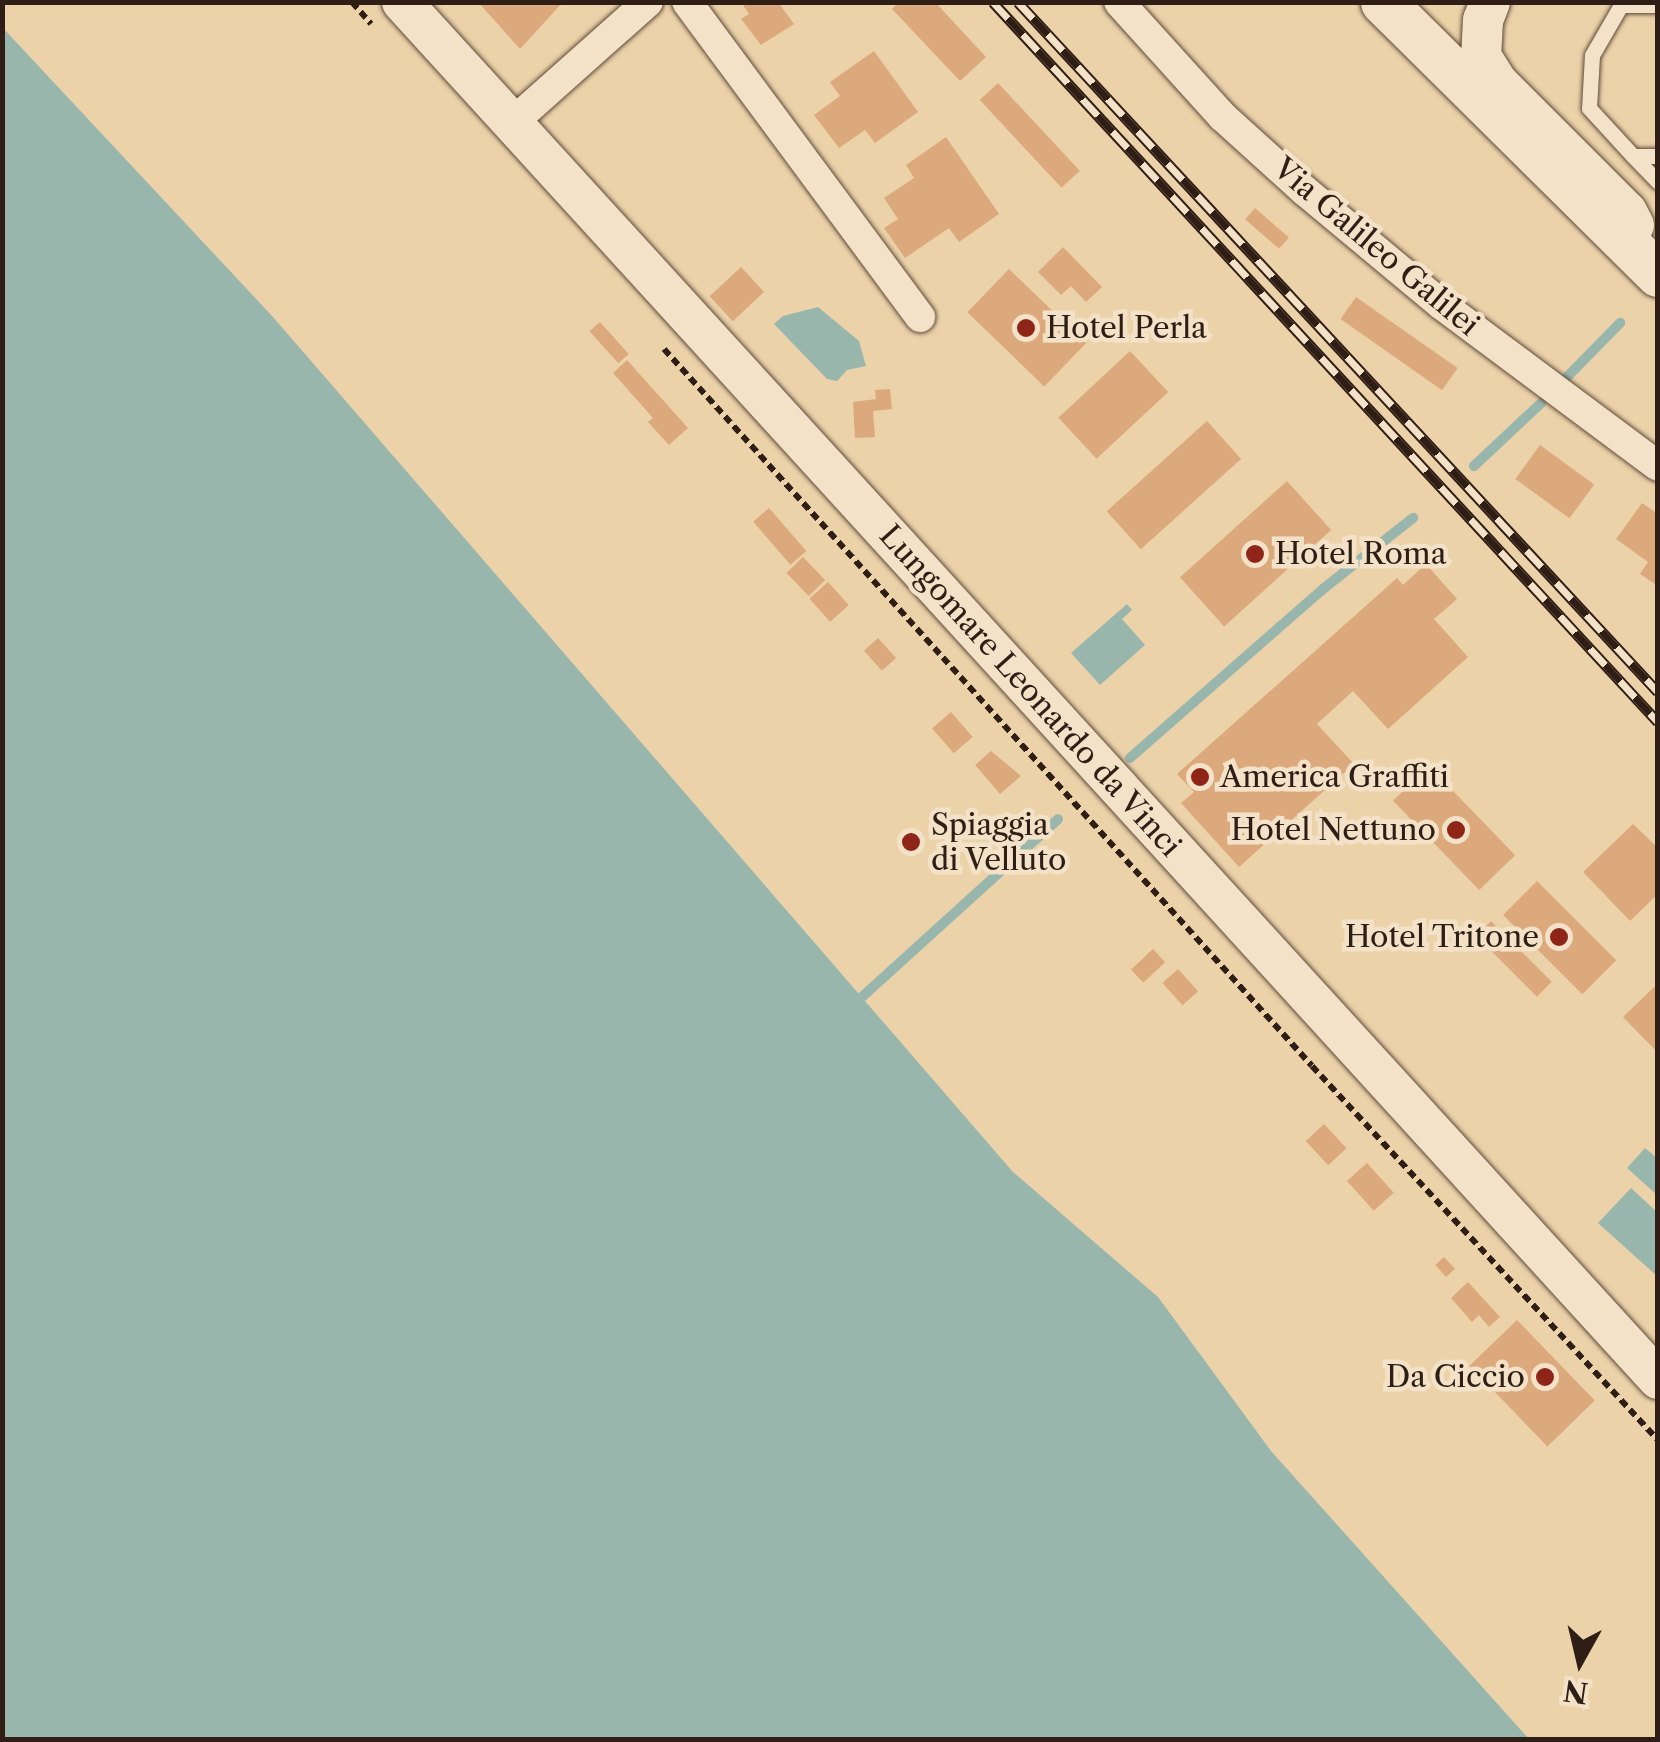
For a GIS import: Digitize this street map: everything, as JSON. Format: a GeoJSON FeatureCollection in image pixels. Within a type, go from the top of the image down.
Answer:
{"type":"FeatureCollection","features":[{"type":"Feature","properties":{"kind":"main road"},"geometry":{"type":"LineString","coordinates":[[1383,2],[1658,271]]}},
{"type":"Feature","properties":{"kind":"street"},"geometry":{"type":"LineString","coordinates":[[512,123],[648,2]]}},
{"type":"Feature","properties":{"kind":"street"},"geometry":{"type":"LineString","coordinates":[[687,2],[920,317]]}},
{"type":"Feature","properties":{"kind":"street","name":"Via Galileo Galilei"},"geometry":{"type":"LineString","coordinates":[[1119,2],[1222,118],[1304,191],[1442,305],[1658,466]]}},
{"type":"Feature","properties":{"kind":"street"},"geometry":{"type":"LineString","coordinates":[[1490,2],[1483,20],[1481,56],[1498,84],[1627,212],[1658,271]]}},
{"type":"Feature","properties":{"kind":"street","name":"Lungomare Leonardo da Vinci"},"geometry":{"type":"LineString","coordinates":[[390,17],[512,123],[1658,1380]]}},
{"type":"Feature","properties":{"kind":"lane"},"geometry":{"type":"LineString","coordinates":[[1658,5],[1620,5],[1592,55],[1589,108],[1658,182]]}},
{"type":"Feature","properties":{"kind":"lane"},"geometry":{"type":"LineString","coordinates":[[1633,156],[1658,156]]}},
{"type":"Feature","properties":{"kind":"path"},"geometry":{"type":"LineString","coordinates":[[352,2],[390,17]]}},
{"type":"Feature","properties":{"kind":"path"},"geometry":{"type":"LineString","coordinates":[[651,334],[1286,1038],[1658,1440]]}},
{"type":"Feature","properties":{"kind":"water"},"geometry":{"type":"Polygon","coordinates":[[[2,27],[273,317],[1013,1172],[1158,1297],[1271,1451],[1529,1739],[3,1739],[2,27]]]}},
{"type":"Feature","properties":{"kind":"water"},"geometry":{"type":"Polygon","coordinates":[[[818,307],[859,341],[866,366],[847,370],[837,381],[827,379],[774,324],[783,316],[818,307]]]}},
{"type":"Feature","properties":{"kind":"water"},"geometry":{"type":"Polygon","coordinates":[[[1127,604],[1132,610],[1122,619],[1145,645],[1100,685],[1071,653],[1127,604]]]}},
{"type":"Feature","properties":{"kind":"water"},"geometry":{"type":"Polygon","coordinates":[[[1645,1148],[1657,1158],[1657,1195],[1627,1168],[1645,1148]]]}},
{"type":"Feature","properties":{"kind":"water"},"geometry":{"type":"Polygon","coordinates":[[[1631,1188],[1657,1212],[1657,1276],[1598,1223],[1631,1188]]]}},
{"type":"Feature","properties":{"kind":"building"},"geometry":{"type":"Polygon","coordinates":[[[478,2],[563,2],[520,49],[478,2]]]}},
{"type":"Feature","properties":{"kind":"building"},"geometry":{"type":"Polygon","coordinates":[[[741,2],[778,2],[794,24],[761,45],[741,19],[749,14],[741,2]]]}},
{"type":"Feature","properties":{"kind":"building"},"geometry":{"type":"Polygon","coordinates":[[[899,2],[935,2],[986,57],[960,81],[892,9],[899,2]]]}},
{"type":"Feature","properties":{"kind":"building"},"geometry":{"type":"Polygon","coordinates":[[[874,51],[918,112],[875,143],[865,130],[839,148],[814,115],[840,96],[830,82],[874,51]]]}},
{"type":"Feature","properties":{"kind":"building"},"geometry":{"type":"Polygon","coordinates":[[[998,83],[1080,171],[1062,188],[980,100],[998,83]]]}},
{"type":"Feature","properties":{"kind":"building"},"geometry":{"type":"Polygon","coordinates":[[[946,137],[999,214],[959,242],[949,228],[905,258],[884,228],[898,219],[884,198],[914,178],[906,165],[946,137]]]}},
{"type":"Feature","properties":{"kind":"building"},"geometry":{"type":"Polygon","coordinates":[[[1255,208],[1289,238],[1279,249],[1245,219],[1255,208]]]}},
{"type":"Feature","properties":{"kind":"building"},"geometry":{"type":"Polygon","coordinates":[[[1063,247],[1102,287],[1086,302],[1071,286],[1061,295],[1038,272],[1063,247]]]}},
{"type":"Feature","properties":{"kind":"building"},"geometry":{"type":"Polygon","coordinates":[[[741,267],[764,292],[733,321],[710,296],[741,267]]]}},
{"type":"Feature","properties":{"kind":"building","name":"Hotel Perla"},"geometry":{"type":"Polygon","coordinates":[[[1009,269],[1086,343],[1044,386],[967,312],[1009,269]]]}},
{"type":"Feature","properties":{"kind":"building"},"geometry":{"type":"Polygon","coordinates":[[[1356,297],[1458,368],[1442,390],[1341,319],[1356,297]]]}},
{"type":"Feature","properties":{"kind":"building"},"geometry":{"type":"Polygon","coordinates":[[[600,322],[629,354],[618,363],[590,331],[600,322]]]}},
{"type":"Feature","properties":{"kind":"building"},"geometry":{"type":"Polygon","coordinates":[[[1130,351],[1168,392],[1097,459],[1058,418],[1130,351]]]}},
{"type":"Feature","properties":{"kind":"building"},"geometry":{"type":"Polygon","coordinates":[[[627,360],[688,428],[669,445],[648,422],[653,418],[613,373],[627,360]]]}},
{"type":"Feature","properties":{"kind":"building"},"geometry":{"type":"Polygon","coordinates":[[[890,389],[892,409],[873,411],[875,437],[855,438],[853,402],[876,399],[875,390],[890,389]]]}},
{"type":"Feature","properties":{"kind":"building"},"geometry":{"type":"Polygon","coordinates":[[[1207,421],[1241,459],[1141,549],[1107,511],[1207,421]]]}},
{"type":"Feature","properties":{"kind":"building"},"geometry":{"type":"Polygon","coordinates":[[[1540,445],[1594,484],[1570,518],[1515,479],[1540,445]]]}},
{"type":"Feature","properties":{"kind":"building","name":"Hotel Roma"},"geometry":{"type":"Polygon","coordinates":[[[1287,481],[1331,530],[1224,626],[1180,577],[1287,481]]]}},
{"type":"Feature","properties":{"kind":"building"},"geometry":{"type":"Polygon","coordinates":[[[1642,503],[1658,514],[1658,586],[1640,574],[1648,562],[1616,539],[1642,503]]]}},
{"type":"Feature","properties":{"kind":"building"},"geometry":{"type":"Polygon","coordinates":[[[769,508],[806,551],[791,565],[753,522],[769,508]]]}},
{"type":"Feature","properties":{"kind":"building"},"geometry":{"type":"Polygon","coordinates":[[[803,557],[825,580],[809,596],[786,573],[803,557]]]}},
{"type":"Feature","properties":{"kind":"building"},"geometry":{"type":"Polygon","coordinates":[[[1426,564],[1457,599],[1434,619],[1468,657],[1388,729],[1353,691],[1317,724],[1354,764],[1239,867],[1181,803],[1194,792],[1177,774],[1397,578],[1403,585],[1426,564]]]}},
{"type":"Feature","properties":{"kind":"building"},"geometry":{"type":"Polygon","coordinates":[[[828,582],[849,605],[830,622],[809,599],[828,582]]]}},
{"type":"Feature","properties":{"kind":"building"},"geometry":{"type":"Polygon","coordinates":[[[878,638],[896,658],[882,671],[864,651],[878,638]]]}},
{"type":"Feature","properties":{"kind":"building"},"geometry":{"type":"Polygon","coordinates":[[[951,712],[973,737],[954,753],[932,728],[951,712]]]}},
{"type":"Feature","properties":{"kind":"building"},"geometry":{"type":"Polygon","coordinates":[[[991,751],[1021,776],[1000,794],[975,765],[991,751]]]}},
{"type":"Feature","properties":{"kind":"building"},"geometry":{"type":"Polygon","coordinates":[[[1429,766],[1515,855],[1479,890],[1393,801],[1429,766]]]}},
{"type":"Feature","properties":{"kind":"building"},"geometry":{"type":"Polygon","coordinates":[[[1633,824],[1658,848],[1658,894],[1630,921],[1583,872],[1633,824]]]}},
{"type":"Feature","properties":{"kind":"building","name":"Hotel Tritone"},"geometry":{"type":"Polygon","coordinates":[[[1537,881],[1616,960],[1582,994],[1503,915],[1537,881]]]}},
{"type":"Feature","properties":{"kind":"building"},"geometry":{"type":"Polygon","coordinates":[[[1491,921],[1552,982],[1537,997],[1476,936],[1491,921]]]}},
{"type":"Feature","properties":{"kind":"building"},"geometry":{"type":"Polygon","coordinates":[[[1153,949],[1165,962],[1143,983],[1131,969],[1153,949]]]}},
{"type":"Feature","properties":{"kind":"building"},"geometry":{"type":"Polygon","coordinates":[[[1178,969],[1198,991],[1182,1005],[1162,983],[1178,969]]]}},
{"type":"Feature","properties":{"kind":"building"},"geometry":{"type":"Polygon","coordinates":[[[1654,987],[1658,990],[1658,1053],[1623,1017],[1654,987]]]}},
{"type":"Feature","properties":{"kind":"building"},"geometry":{"type":"Polygon","coordinates":[[[1324,1124],[1347,1148],[1328,1165],[1306,1141],[1324,1124]]]}},
{"type":"Feature","properties":{"kind":"building"},"geometry":{"type":"Polygon","coordinates":[[[1367,1163],[1394,1193],[1374,1211],[1347,1181],[1367,1163]]]}},
{"type":"Feature","properties":{"kind":"building"},"geometry":{"type":"Polygon","coordinates":[[[1444,1257],[1455,1269],[1446,1277],[1435,1265],[1444,1257]]]}},
{"type":"Feature","properties":{"kind":"building"},"geometry":{"type":"Polygon","coordinates":[[[1468,1282],[1500,1317],[1489,1327],[1479,1315],[1472,1322],[1451,1298],[1468,1282]]]}},
{"type":"Feature","properties":{"kind":"building"},"geometry":{"type":"Polygon","coordinates":[[[1517,1320],[1595,1401],[1547,1446],[1470,1366],[1517,1320]]]}},
{"type":"Feature","properties":{"kind":"waterway"},"geometry":{"type":"LineString","coordinates":[[1567,377],[1620,323]]}},
{"type":"Feature","properties":{"kind":"waterway"},"geometry":{"type":"LineString","coordinates":[[1474,466],[1541,403]]}},
{"type":"Feature","properties":{"kind":"waterway"},"geometry":{"type":"LineString","coordinates":[[1130,758],[1323,589],[1413,518]]}},
{"type":"Feature","properties":{"kind":"waterway"},"geometry":{"type":"LineString","coordinates":[[852,1006],[1058,819]]}},
{"type":"Feature","properties":{"kind":"railway"},"geometry":{"type":"LineString","coordinates":[[993,2],[1658,722]]}},
{"type":"Feature","properties":{"kind":"railway"},"geometry":{"type":"LineString","coordinates":[[1018,2],[1658,692]]}},
{"type":"Feature","properties":{"kind":"place","name":"Hotel Perla"},"geometry":{"type":"Point","coordinates":[1026,328]}},
{"type":"Feature","properties":{"kind":"place","name":"Hotel Roma"},"geometry":{"type":"Point","coordinates":[1255,554]}},
{"type":"Feature","properties":{"kind":"place","name":"America Graffiti"},"geometry":{"type":"Point","coordinates":[1200,777]}},
{"type":"Feature","properties":{"kind":"place","name":"Hotel Nettuno"},"geometry":{"type":"Point","coordinates":[1456,830]}},
{"type":"Feature","properties":{"kind":"place","name":"Spiaggia di Velluto"},"geometry":{"type":"Point","coordinates":[911,842]}},
{"type":"Feature","properties":{"kind":"place","name":"Hotel Tritone"},"geometry":{"type":"Point","coordinates":[1559,937]}},
{"type":"Feature","properties":{"kind":"place","name":"Da Ciccio"},"geometry":{"type":"Point","coordinates":[1545,1377]}}]}
